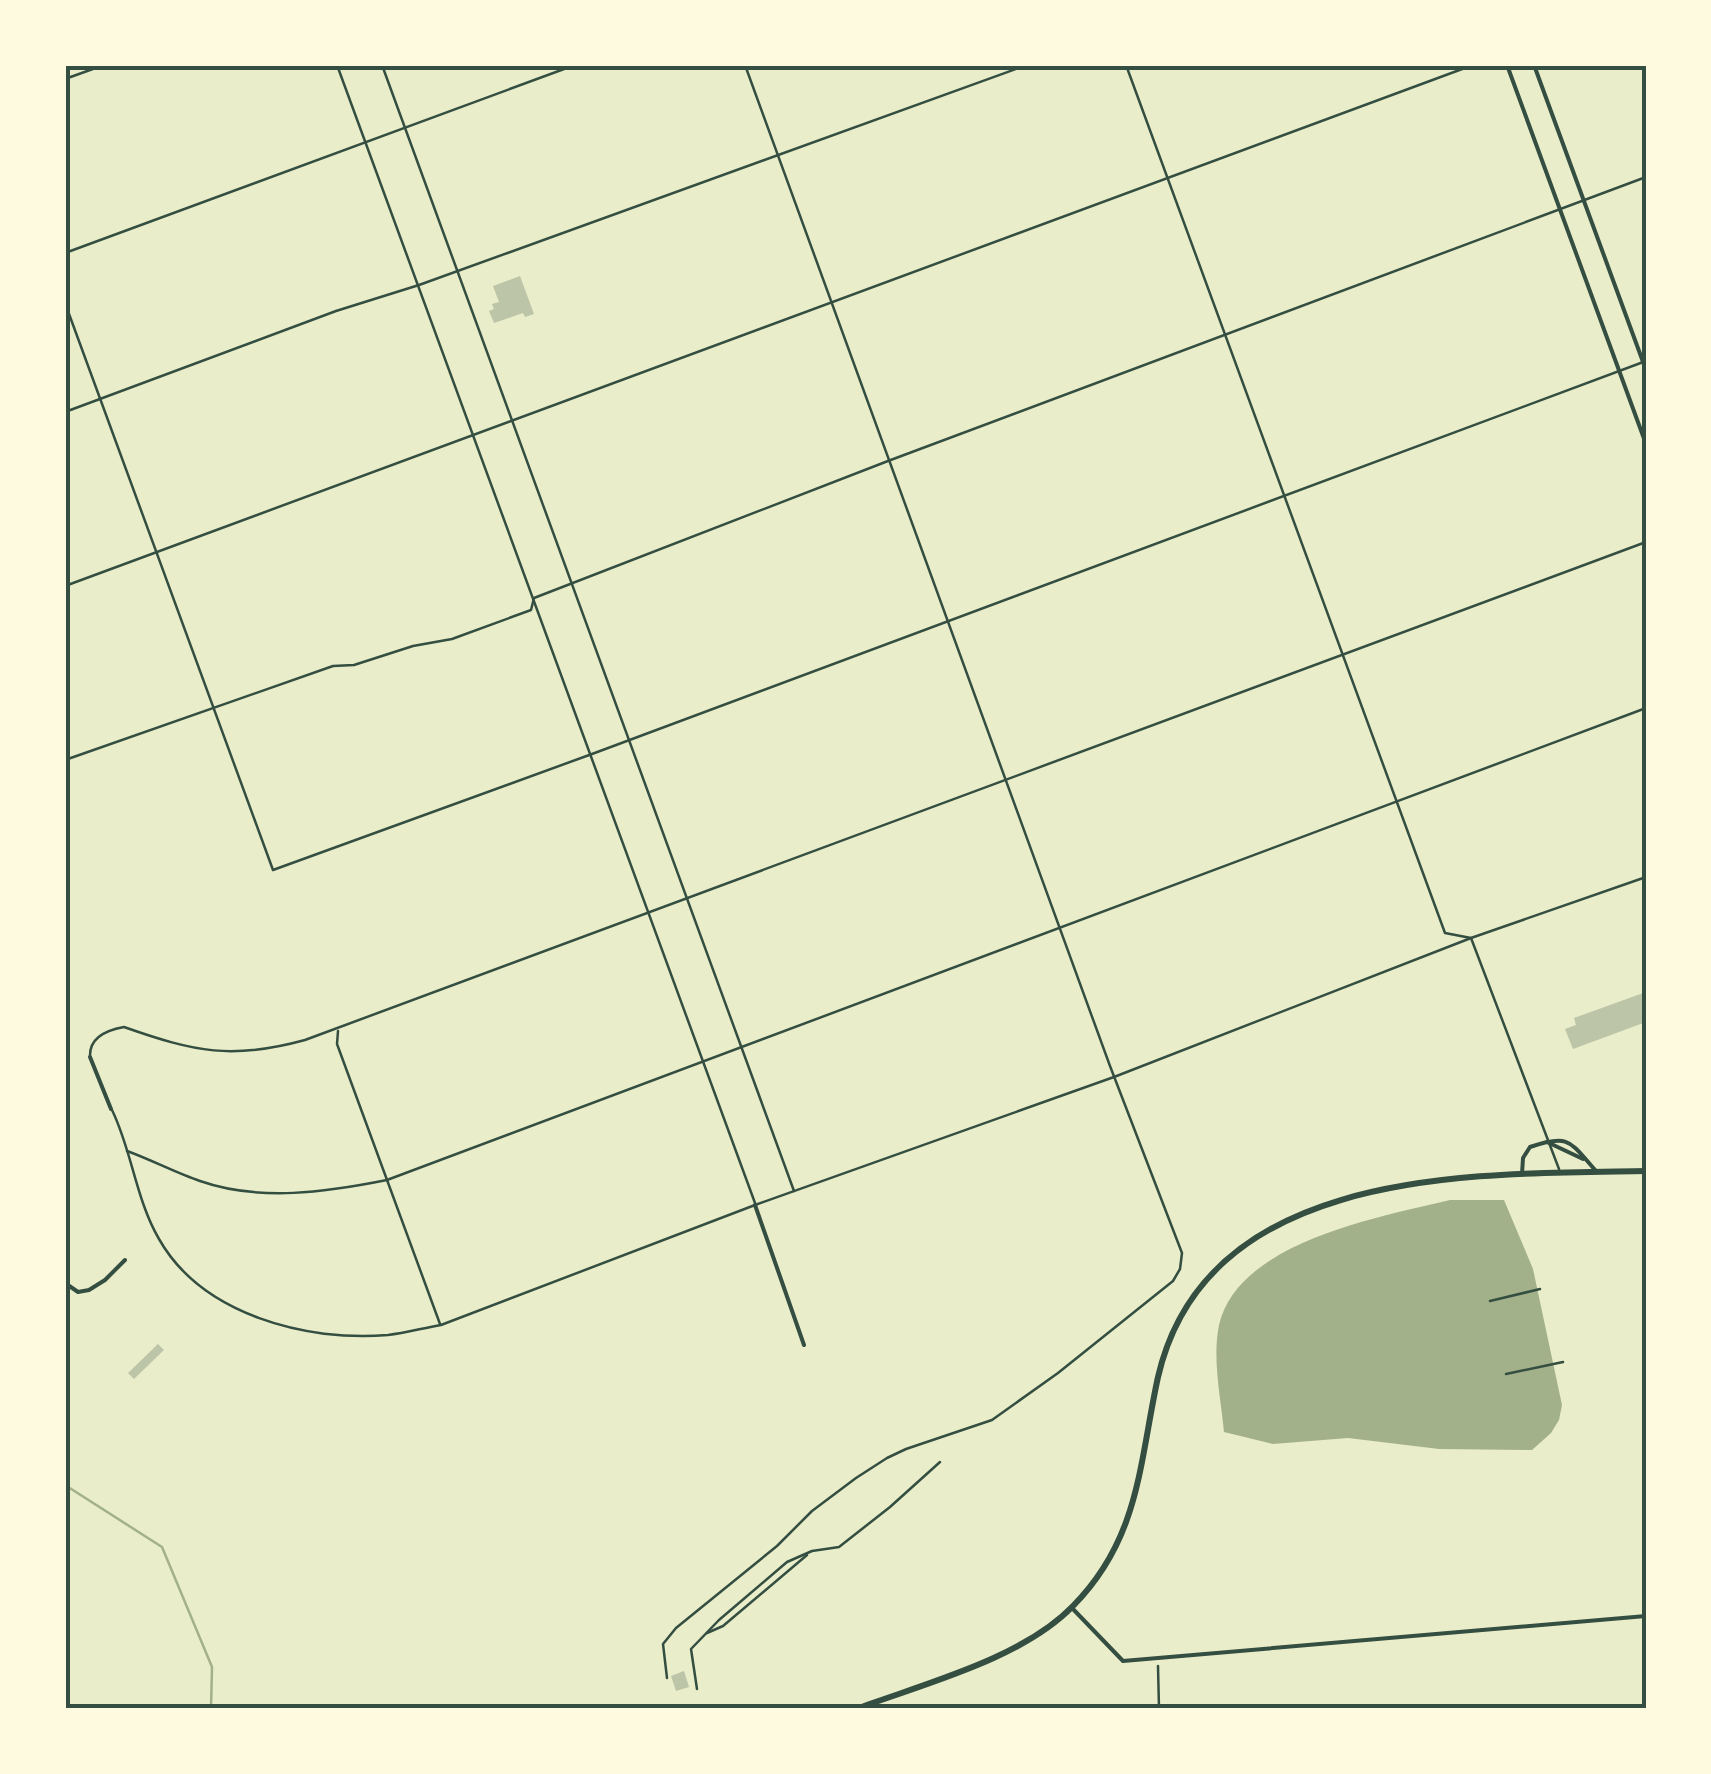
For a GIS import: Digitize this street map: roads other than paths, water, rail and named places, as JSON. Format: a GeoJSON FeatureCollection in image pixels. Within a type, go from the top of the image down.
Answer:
{"type":"FeatureCollection","features":[{"type":"Feature","properties":{"kind":"main road"},"geometry":{"type":"LineString","coordinates":[[856,1709],[994,1656],[1030,1638],[1072,1608],[1104,1569],[1129,1521],[1158,1376],[1176,1327],[1198,1289],[1224,1260],[1275,1226],[1361,1196],[1444,1179],[1646,1170]]}},
{"type":"Feature","properties":{"kind":"street"},"geometry":{"type":"LineString","coordinates":[[1507,65],[1646,444]]}},
{"type":"Feature","properties":{"kind":"street"},"geometry":{"type":"LineString","coordinates":[[1534,65],[1646,370]]}},
{"type":"Feature","properties":{"kind":"street"},"geometry":{"type":"LineString","coordinates":[[90,1057],[111,1109]]}},
{"type":"Feature","properties":{"kind":"street"},"geometry":{"type":"LineString","coordinates":[[1522,1174],[1526,1151],[1561,1138],[1570,1141],[1597,1172]]}},
{"type":"Feature","properties":{"kind":"street"},"geometry":{"type":"LineString","coordinates":[[755,1204],[804,1346]]}},
{"type":"Feature","properties":{"kind":"street"},"geometry":{"type":"LineString","coordinates":[[65,1283],[78,1292],[89,1290],[125,1260]]}},
{"type":"Feature","properties":{"kind":"street"},"geometry":{"type":"LineString","coordinates":[[1072,1608],[1123,1661],[1646,1616]]}},
{"type":"Feature","properties":{"kind":"lane"},"geometry":{"type":"LineString","coordinates":[[65,79],[104,65]]}},
{"type":"Feature","properties":{"kind":"lane"},"geometry":{"type":"LineString","coordinates":[[337,65],[755,1204]]}},
{"type":"Feature","properties":{"kind":"lane"},"geometry":{"type":"LineString","coordinates":[[382,65],[794,1192]]}},
{"type":"Feature","properties":{"kind":"lane"},"geometry":{"type":"LineString","coordinates":[[65,253],[575,65]]}},
{"type":"Feature","properties":{"kind":"lane"},"geometry":{"type":"LineString","coordinates":[[667,1678],[663,1644],[676,1628],[777,1546],[812,1512],[887,1458],[992,1420],[1173,1282],[1180,1270],[1182,1253],[1114,1078],[745,65]]}},
{"type":"Feature","properties":{"kind":"lane"},"geometry":{"type":"LineString","coordinates":[[65,412],[336,310],[419,286],[1027,65]]}},
{"type":"Feature","properties":{"kind":"lane"},"geometry":{"type":"LineString","coordinates":[[1126,65],[1446,933],[1471,938]]}},
{"type":"Feature","properties":{"kind":"lane"},"geometry":{"type":"LineString","coordinates":[[65,586],[1473,65]]}},
{"type":"Feature","properties":{"kind":"lane"},"geometry":{"type":"LineString","coordinates":[[534,598],[1646,177]]}},
{"type":"Feature","properties":{"kind":"lane"},"geometry":{"type":"LineString","coordinates":[[65,303],[273,870],[1644,361]]}},
{"type":"Feature","properties":{"kind":"lane"},"geometry":{"type":"LineString","coordinates":[[90,1057],[90,1046],[96,1038],[124,1027],[185,1047],[226,1054],[283,1046],[338,1029],[1646,542]]}},
{"type":"Feature","properties":{"kind":"lane"},"geometry":{"type":"LineString","coordinates":[[65,760],[333,666],[354,666],[413,646],[452,640],[531,610],[534,598]]}},
{"type":"Feature","properties":{"kind":"lane"},"geometry":{"type":"LineString","coordinates":[[128,1151],[230,1189],[328,1191],[387,1180],[1646,708]]}},
{"type":"Feature","properties":{"kind":"lane"},"geometry":{"type":"LineString","coordinates":[[111,1109],[157,1237],[175,1264],[225,1302],[256,1318],[336,1336],[388,1335],[441,1325],[755,1204],[1114,1078],[1471,938],[1646,877]]}},
{"type":"Feature","properties":{"kind":"lane"},"geometry":{"type":"LineString","coordinates":[[1471,938],[1561,1173]]}},
{"type":"Feature","properties":{"kind":"lane"},"geometry":{"type":"LineString","coordinates":[[338,1029],[337,1044],[441,1325]]}},
{"type":"Feature","properties":{"kind":"lane"},"geometry":{"type":"LineString","coordinates":[[698,1689],[691,1649],[706,1633],[787,1562],[812,1551],[839,1546],[940,1462]]}},
{"type":"Feature","properties":{"kind":"waterway"},"geometry":{"type":"LineString","coordinates":[[65,1485],[162,1547],[212,1667],[211,1709]]}}]}
